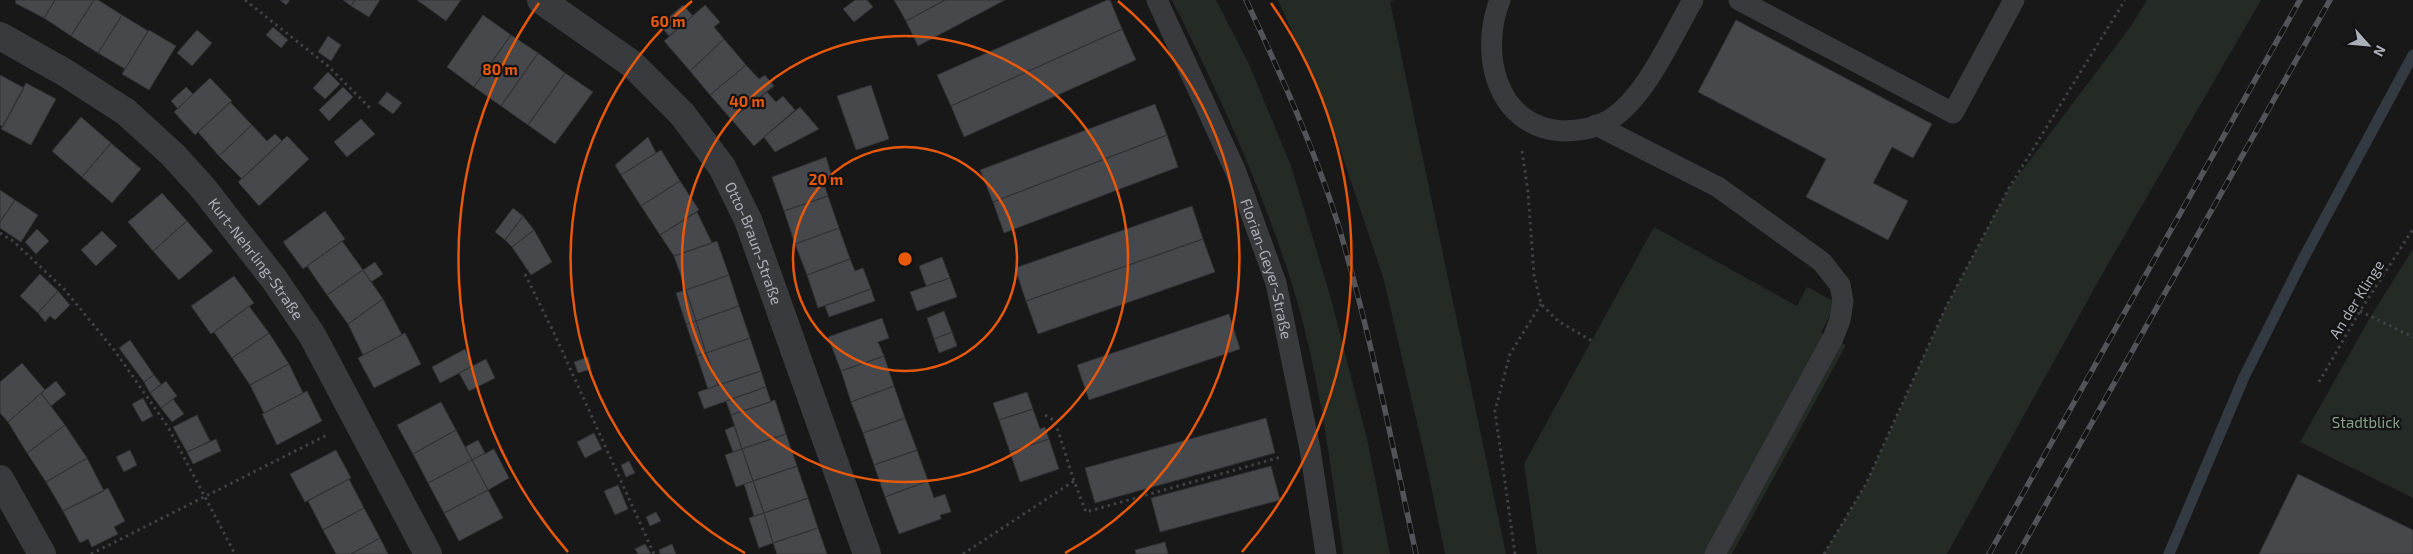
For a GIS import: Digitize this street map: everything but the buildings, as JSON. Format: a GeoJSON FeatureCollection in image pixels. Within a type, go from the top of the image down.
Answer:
{"type":"FeatureCollection","features":[{"type":"Feature","properties":{"kind":"street","name":"Otto-Braun-Straße"},"geometry":{"type":"LineString","coordinates":[[541,0],[632,64],[682,114],[722,167],[748,220],[867,554]]}},
{"type":"Feature","properties":{"kind":"street","name":"Kurt-Nehrling-Straße"},"geometry":{"type":"LineString","coordinates":[[0,36],[64,72],[126,112],[173,155],[234,225],[312,335],[428,554]]}},
{"type":"Feature","properties":{"kind":"street"},"geometry":{"type":"LineString","coordinates":[[0,480],[42,554]]}},
{"type":"Feature","properties":{"kind":"lane","name":"Florian-Geyer-Straße"},"geometry":{"type":"LineString","coordinates":[[1158,0],[1236,172],[1276,283],[1310,449],[1326,554]]}},
{"type":"Feature","properties":{"kind":"lane"},"geometry":{"type":"LineString","coordinates":[[1500,0],[1490,41],[1496,83],[1516,113],[1544,130],[1576,131],[1609,121],[1637,96],[1693,0]]}},
{"type":"Feature","properties":{"kind":"lane"},"geometry":{"type":"LineString","coordinates":[[1739,0],[1953,113],[2014,0]]}},
{"type":"Feature","properties":{"kind":"lane"},"geometry":{"type":"LineString","coordinates":[[1596,125],[1718,188],[1822,262],[1840,285],[1843,301],[1840,320],[1833,338],[1714,554]]}},
{"type":"Feature","properties":{"kind":"path"},"geometry":{"type":"LineString","coordinates":[[245,0],[328,66],[370,108]]}},
{"type":"Feature","properties":{"kind":"path"},"geometry":{"type":"LineString","coordinates":[[1824,554],[1866,484],[1946,307],[2009,188],[2125,0]]}},
{"type":"Feature","properties":{"kind":"path"},"geometry":{"type":"LineString","coordinates":[[1516,113],[1528,192],[1534,275],[1541,304],[1558,321],[1592,341]]}},
{"type":"Feature","properties":{"kind":"path","name":"An der Klinge"},"geometry":{"type":"LineString","coordinates":[[2319,382],[2360,311],[2413,229]]}},
{"type":"Feature","properties":{"kind":"path"},"geometry":{"type":"LineString","coordinates":[[0,233],[13,241],[64,290],[116,351],[168,427],[235,554]]}},
{"type":"Feature","properties":{"kind":"path"},"geometry":{"type":"LineString","coordinates":[[525,274],[554,332],[654,554]]}},
{"type":"Feature","properties":{"kind":"path"},"geometry":{"type":"LineString","coordinates":[[1515,554],[1494,411],[1510,354],[1541,304]]}},
{"type":"Feature","properties":{"kind":"path"},"geometry":{"type":"LineString","coordinates":[[2360,311],[2413,337]]}},
{"type":"Feature","properties":{"kind":"path"},"geometry":{"type":"LineString","coordinates":[[1045,414],[1055,421],[1086,512],[1310,449]]}},
{"type":"Feature","properties":{"kind":"path"},"geometry":{"type":"LineString","coordinates":[[91,554],[357,420]]}},
{"type":"Feature","properties":{"kind":"path"},"geometry":{"type":"LineString","coordinates":[[963,554],[1074,481]]}},
{"type":"Feature","properties":{"kind":"green space"},"geometry":{"type":"Polygon","coordinates":[[[1172,0],[1216,0],[1248,62],[1291,166],[1330,295],[1367,439],[1390,554],[1343,554],[1318,392],[1296,297],[1256,183],[1224,109],[1172,0]]]}},
{"type":"Feature","properties":{"kind":"green space"},"geometry":{"type":"Polygon","coordinates":[[[1278,0],[1394,0],[1390,2],[1506,554],[1445,554],[1427,466],[1384,280],[1329,116],[1278,0]]]}},
{"type":"Feature","properties":{"kind":"green space"},"geometry":{"type":"Polygon","coordinates":[[[2147,0],[2261,0],[2100,278],[1947,554],[1824,554],[1866,484],[1946,307],[2009,188],[2131,26],[2147,0]]]}},
{"type":"Feature","properties":{"kind":"green space"},"geometry":{"type":"Polygon","coordinates":[[[1654,227],[1797,306],[1807,287],[1837,303],[1821,332],[1846,345],[1732,554],[1537,554],[1524,464],[1654,227]]]}},
{"type":"Feature","properties":{"kind":"green space","name":"Stadtblick"},"geometry":{"type":"Polygon","coordinates":[[[2413,249],[2413,498],[2300,442],[2371,316],[2413,249]]]}},
{"type":"Feature","properties":{"kind":"waterway"},"geometry":{"type":"LineString","coordinates":[[2169,554],[2244,377],[2303,259],[2413,55]]}},
{"type":"Feature","properties":{"kind":"railway"},"geometry":{"type":"LineString","coordinates":[[1246,0],[1284,83],[1329,195],[1338,224],[1370,347],[1416,554]]}},
{"type":"Feature","properties":{"kind":"railway"},"geometry":{"type":"LineString","coordinates":[[1989,554],[2300,0]]}},
{"type":"Feature","properties":{"kind":"railway"},"geometry":{"type":"LineString","coordinates":[[2018,554],[2330,0]]}}]}
